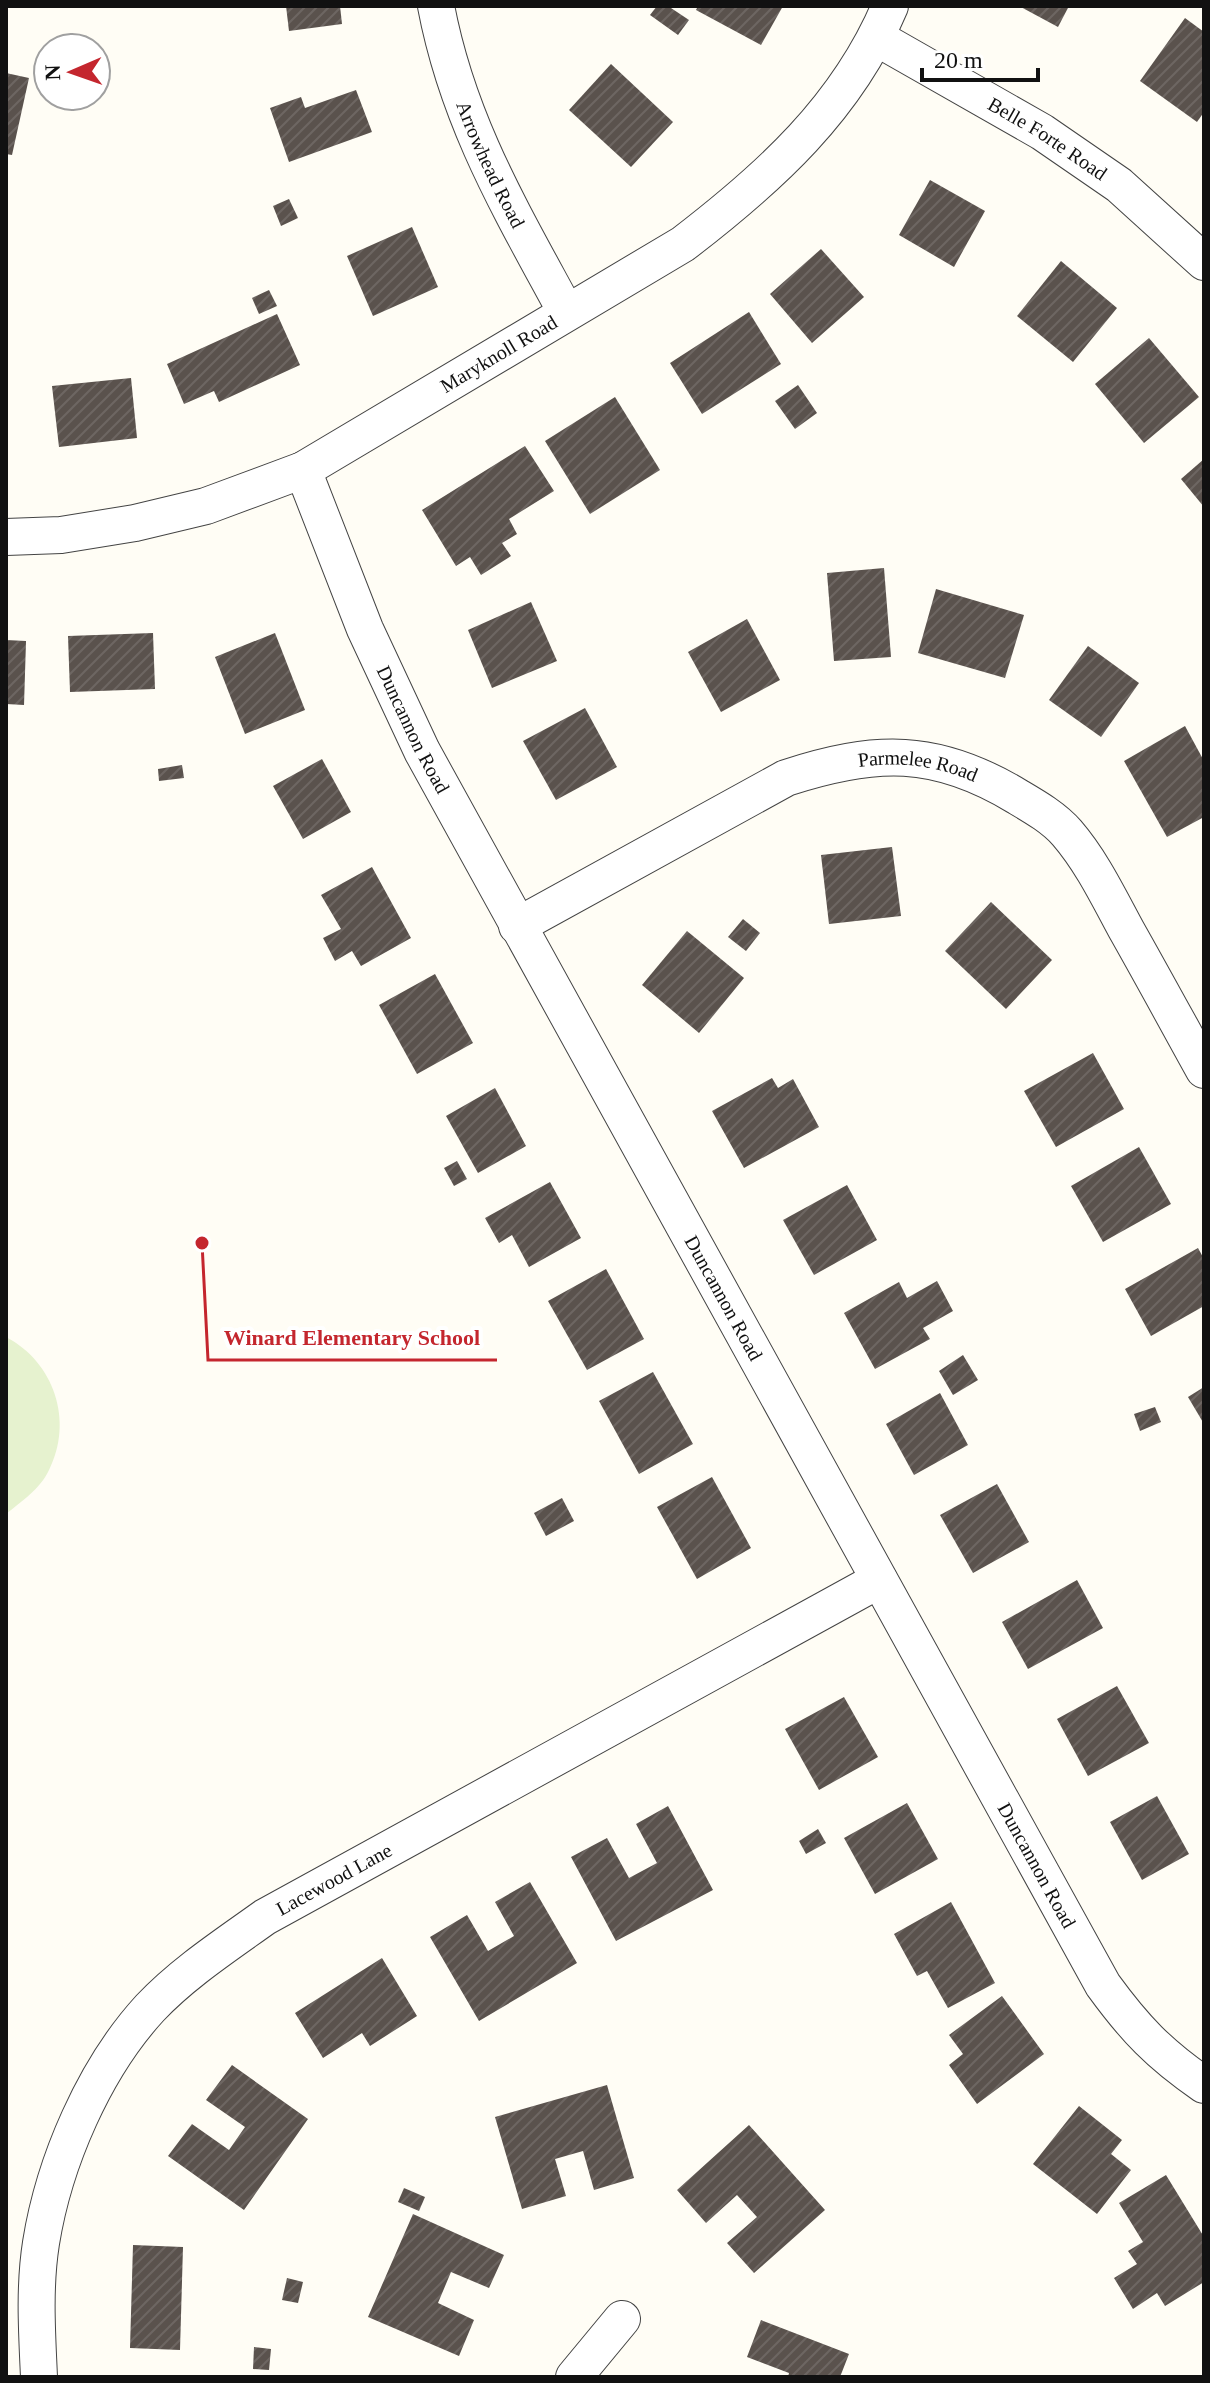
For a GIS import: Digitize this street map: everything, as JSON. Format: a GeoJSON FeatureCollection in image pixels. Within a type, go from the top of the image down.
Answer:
{"type":"FeatureCollection","features":[{"type":"Feature","properties":{"kind":"street","name":"Arrowhead Road"},"geometry":{"type":"LineString","coordinates":[[436,6],[457,91],[486,164],[566,312]]}},
{"type":"Feature","properties":{"kind":"street","name":"Maryknoll Road"},"geometry":{"type":"LineString","coordinates":[[6,537],[61,535],[135,523],[206,506],[303,470],[683,244],[738,202],[798,144],[829,108],[883,22]]}},
{"type":"Feature","properties":{"kind":"street","name":"Belle Forte Road"},"geometry":{"type":"LineString","coordinates":[[883,22],[1119,185],[1204,262]]}},
{"type":"Feature","properties":{"kind":"street","name":"Duncannon Road"},"geometry":{"type":"LineString","coordinates":[[303,470],[365,629],[415,737],[1103,1985],[1133,2026],[1167,2059],[1204,2085]]}},
{"type":"Feature","properties":{"kind":"street","name":"Parmelee Road"},"geometry":{"type":"LineString","coordinates":[[517,926],[786,778],[830,763],[879,756],[920,758],[965,770],[1003,788],[1038,809],[1066,832],[1097,876],[1204,1070]]}},
{"type":"Feature","properties":{"kind":"street","name":"Lacewood Lane"},"geometry":{"type":"LineString","coordinates":[[39,2377],[36,2318],[40,2244],[57,2174],[83,2111],[112,2059],[150,2008],[209,1958],[265,1917],[879,1580]]}},
{"type":"Feature","properties":{"kind":"street"},"geometry":{"type":"LineString","coordinates":[[574,2377],[622,2319]]}},
{"type":"Feature","properties":{"kind":"green space"},"geometry":{"type":"Polygon","coordinates":[[[6,1337],[23,1348],[47,1377],[55,1394],[60,1432],[45,1477],[6,1514],[6,1337]]]}},
{"type":"Feature","properties":{"kind":"building"},"geometry":{"type":"Polygon","coordinates":[[[286,6],[340,6],[342,24],[289,31],[286,6]]]}},
{"type":"Feature","properties":{"kind":"building"},"geometry":{"type":"Polygon","coordinates":[[[657,6],[668,6],[689,20],[678,35],[650,15],[657,6]]]}},
{"type":"Feature","properties":{"kind":"building"},"geometry":{"type":"Polygon","coordinates":[[[698,6],[783,6],[761,45],[696,10],[698,6]]]}},
{"type":"Feature","properties":{"kind":"building"},"geometry":{"type":"Polygon","coordinates":[[[1019,6],[1069,6],[1058,27],[1019,6]]]}},
{"type":"Feature","properties":{"kind":"building"},"geometry":{"type":"Polygon","coordinates":[[[1185,18],[1204,32],[1204,112],[1197,122],[1140,81],[1185,18]]]}},
{"type":"Feature","properties":{"kind":"building"},"geometry":{"type":"Polygon","coordinates":[[[611,64],[673,122],[631,167],[569,110],[611,64]]]}},
{"type":"Feature","properties":{"kind":"building"},"geometry":{"type":"Polygon","coordinates":[[[6,73],[29,78],[12,155],[6,154],[6,73]]]}},
{"type":"Feature","properties":{"kind":"building"},"geometry":{"type":"Polygon","coordinates":[[[356,90],[372,132],[289,162],[270,108],[301,97],[305,108],[356,90]]]}},
{"type":"Feature","properties":{"kind":"building"},"geometry":{"type":"Polygon","coordinates":[[[930,180],[985,211],[954,267],[899,235],[930,180]]]}},
{"type":"Feature","properties":{"kind":"building"},"geometry":{"type":"Polygon","coordinates":[[[289,199],[298,218],[281,226],[273,206],[289,199]]]}},
{"type":"Feature","properties":{"kind":"building"},"geometry":{"type":"Polygon","coordinates":[[[412,227],[438,287],[373,316],[347,256],[412,227]]]}},
{"type":"Feature","properties":{"kind":"building"},"geometry":{"type":"Polygon","coordinates":[[[821,249],[864,297],[812,343],[770,294],[821,249]]]}},
{"type":"Feature","properties":{"kind":"building"},"geometry":{"type":"Polygon","coordinates":[[[1061,261],[1117,308],[1073,362],[1017,316],[1061,261]]]}},
{"type":"Feature","properties":{"kind":"building"},"geometry":{"type":"Polygon","coordinates":[[[269,290],[277,306],[259,314],[252,298],[269,290]]]}},
{"type":"Feature","properties":{"kind":"building"},"geometry":{"type":"Polygon","coordinates":[[[749,312],[781,364],[702,414],[670,363],[749,312]]]}},
{"type":"Feature","properties":{"kind":"building"},"geometry":{"type":"Polygon","coordinates":[[[277,314],[300,365],[219,402],[214,391],[184,404],[167,364],[277,314]]]}},
{"type":"Feature","properties":{"kind":"building"},"geometry":{"type":"Polygon","coordinates":[[[1149,338],[1199,397],[1144,443],[1095,384],[1149,338]]]}},
{"type":"Feature","properties":{"kind":"building"},"geometry":{"type":"Polygon","coordinates":[[[131,378],[137,438],[59,447],[52,386],[131,378]]]}},
{"type":"Feature","properties":{"kind":"building"},"geometry":{"type":"Polygon","coordinates":[[[798,385],[817,413],[795,429],[775,401],[798,385]]]}},
{"type":"Feature","properties":{"kind":"building"},"geometry":{"type":"Polygon","coordinates":[[[615,397],[660,470],[590,514],[545,441],[615,397]]]}},
{"type":"Feature","properties":{"kind":"building"},"geometry":{"type":"Polygon","coordinates":[[[525,446],[554,491],[509,519],[517,534],[502,543],[511,556],[481,575],[470,557],[456,566],[422,510],[525,446]]]}},
{"type":"Feature","properties":{"kind":"building"},"geometry":{"type":"Polygon","coordinates":[[[1204,459],[1204,507],[1181,479],[1204,459]]]}},
{"type":"Feature","properties":{"kind":"building"},"geometry":{"type":"Polygon","coordinates":[[[884,568],[891,657],[834,661],[827,573],[884,568]]]}},
{"type":"Feature","properties":{"kind":"building"},"geometry":{"type":"Polygon","coordinates":[[[936,589],[1024,615],[1005,678],[918,653],[936,589]]]}},
{"type":"Feature","properties":{"kind":"building"},"geometry":{"type":"Polygon","coordinates":[[[531,602],[557,661],[492,688],[468,630],[531,602]]]}},
{"type":"Feature","properties":{"kind":"building"},"geometry":{"type":"Polygon","coordinates":[[[747,619],[780,680],[721,712],[688,652],[747,619]]]}},
{"type":"Feature","properties":{"kind":"building"},"geometry":{"type":"Polygon","coordinates":[[[153,633],[155,689],[70,692],[68,636],[153,633]]]}},
{"type":"Feature","properties":{"kind":"building"},"geometry":{"type":"Polygon","coordinates":[[[275,633],[305,710],[245,734],[215,657],[275,633]]]}},
{"type":"Feature","properties":{"kind":"building"},"geometry":{"type":"Polygon","coordinates":[[[6,640],[26,641],[24,705],[6,704],[6,640]]]}},
{"type":"Feature","properties":{"kind":"building"},"geometry":{"type":"Polygon","coordinates":[[[1088,646],[1139,683],[1101,737],[1049,700],[1088,646]]]}},
{"type":"Feature","properties":{"kind":"building"},"geometry":{"type":"Polygon","coordinates":[[[585,708],[617,767],[556,800],[523,741],[585,708]]]}},
{"type":"Feature","properties":{"kind":"building"},"geometry":{"type":"Polygon","coordinates":[[[1185,726],[1204,761],[1204,817],[1167,837],[1124,761],[1185,726]]]}},
{"type":"Feature","properties":{"kind":"building"},"geometry":{"type":"Polygon","coordinates":[[[322,759],[351,812],[303,839],[273,786],[322,759]]]}},
{"type":"Feature","properties":{"kind":"building"},"geometry":{"type":"Polygon","coordinates":[[[182,765],[184,778],[159,781],[158,769],[182,765]]]}},
{"type":"Feature","properties":{"kind":"building"},"geometry":{"type":"Polygon","coordinates":[[[892,847],[901,916],[829,924],[821,855],[892,847]]]}},
{"type":"Feature","properties":{"kind":"building"},"geometry":{"type":"Polygon","coordinates":[[[372,867],[411,938],[361,966],[352,951],[335,961],[323,938],[341,929],[321,895],[372,867]]]}},
{"type":"Feature","properties":{"kind":"building"},"geometry":{"type":"Polygon","coordinates":[[[991,902],[1052,960],[1006,1009],[945,951],[991,902]]]}},
{"type":"Feature","properties":{"kind":"building"},"geometry":{"type":"Polygon","coordinates":[[[743,919],[760,933],[746,951],[728,937],[743,919]]]}},
{"type":"Feature","properties":{"kind":"building"},"geometry":{"type":"Polygon","coordinates":[[[687,931],[744,978],[699,1033],[642,985],[687,931]]]}},
{"type":"Feature","properties":{"kind":"building"},"geometry":{"type":"Polygon","coordinates":[[[435,974],[473,1043],[417,1074],[379,1005],[435,974]]]}},
{"type":"Feature","properties":{"kind":"building"},"geometry":{"type":"Polygon","coordinates":[[[1093,1053],[1124,1109],[1056,1147],[1024,1091],[1093,1053]]]}},
{"type":"Feature","properties":{"kind":"building"},"geometry":{"type":"Polygon","coordinates":[[[772,1078],[778,1088],[793,1079],[819,1127],[744,1168],[712,1111],[772,1078]]]}},
{"type":"Feature","properties":{"kind":"building"},"geometry":{"type":"Polygon","coordinates":[[[495,1088],[526,1146],[478,1173],[446,1116],[495,1088]]]}},
{"type":"Feature","properties":{"kind":"building"},"geometry":{"type":"Polygon","coordinates":[[[1139,1147],[1171,1204],[1103,1242],[1071,1186],[1139,1147]]]}},
{"type":"Feature","properties":{"kind":"building"},"geometry":{"type":"Polygon","coordinates":[[[457,1161],[467,1179],[454,1186],[444,1168],[457,1161]]]}},
{"type":"Feature","properties":{"kind":"building"},"geometry":{"type":"Polygon","coordinates":[[[550,1182],[581,1238],[529,1267],[512,1235],[499,1243],[485,1218],[550,1182]]]}},
{"type":"Feature","properties":{"kind":"building"},"geometry":{"type":"Polygon","coordinates":[[[847,1185],[877,1240],[814,1275],[783,1220],[847,1185]]]}},
{"type":"Feature","properties":{"kind":"building"},"geometry":{"type":"Polygon","coordinates":[[[1198,1248],[1204,1259],[1204,1306],[1151,1336],[1125,1289],[1198,1248]]]}},
{"type":"Feature","properties":{"kind":"building"},"geometry":{"type":"Polygon","coordinates":[[[606,1269],[644,1339],[587,1370],[548,1301],[606,1269]]]}},
{"type":"Feature","properties":{"kind":"building"},"geometry":{"type":"Polygon","coordinates":[[[937,1281],[953,1311],[923,1328],[930,1339],[875,1369],[844,1313],[899,1282],[907,1298],[937,1281]]]}},
{"type":"Feature","properties":{"kind":"building"},"geometry":{"type":"Polygon","coordinates":[[[963,1355],[978,1380],[953,1395],[939,1371],[963,1355]]]}},
{"type":"Feature","properties":{"kind":"building"},"geometry":{"type":"Polygon","coordinates":[[[653,1372],[693,1444],[639,1474],[599,1401],[653,1372]]]}},
{"type":"Feature","properties":{"kind":"building"},"geometry":{"type":"Polygon","coordinates":[[[1204,1387],[1204,1424],[1188,1397],[1204,1387]]]}},
{"type":"Feature","properties":{"kind":"building"},"geometry":{"type":"Polygon","coordinates":[[[940,1393],[968,1445],[914,1475],[886,1424],[940,1393]]]}},
{"type":"Feature","properties":{"kind":"building"},"geometry":{"type":"Polygon","coordinates":[[[1155,1407],[1161,1422],[1140,1431],[1134,1414],[1155,1407]]]}},
{"type":"Feature","properties":{"kind":"building"},"geometry":{"type":"Polygon","coordinates":[[[712,1477],[751,1548],[697,1579],[657,1507],[712,1477]]]}},
{"type":"Feature","properties":{"kind":"building"},"geometry":{"type":"Polygon","coordinates":[[[997,1484],[1029,1542],[973,1573],[940,1515],[997,1484]]]}},
{"type":"Feature","properties":{"kind":"building"},"geometry":{"type":"Polygon","coordinates":[[[562,1498],[574,1521],[546,1536],[534,1513],[562,1498]]]}},
{"type":"Feature","properties":{"kind":"building"},"geometry":{"type":"Polygon","coordinates":[[[1077,1580],[1103,1628],[1028,1669],[1002,1622],[1077,1580]]]}},
{"type":"Feature","properties":{"kind":"building"},"geometry":{"type":"Polygon","coordinates":[[[1117,1686],[1149,1743],[1088,1776],[1057,1719],[1117,1686]]]}},
{"type":"Feature","properties":{"kind":"building"},"geometry":{"type":"Polygon","coordinates":[[[844,1697],[878,1757],[819,1790],[785,1729],[844,1697]]]}},
{"type":"Feature","properties":{"kind":"building"},"geometry":{"type":"Polygon","coordinates":[[[1157,1796],[1189,1854],[1142,1880],[1110,1822],[1157,1796]]]}},
{"type":"Feature","properties":{"kind":"building"},"geometry":{"type":"Polygon","coordinates":[[[907,1803],[938,1859],[875,1894],[844,1838],[907,1803]]]}},
{"type":"Feature","properties":{"kind":"building"},"geometry":{"type":"Polygon","coordinates":[[[668,1806],[713,1890],[616,1941],[571,1857],[607,1838],[629,1878],[657,1863],[636,1824],[668,1806]]]}},
{"type":"Feature","properties":{"kind":"building"},"geometry":{"type":"Polygon","coordinates":[[[818,1829],[826,1843],[806,1854],[799,1841],[818,1829]]]}},
{"type":"Feature","properties":{"kind":"building"},"geometry":{"type":"Polygon","coordinates":[[[530,1882],[577,1963],[479,2021],[430,1937],[467,1915],[488,1951],[514,1936],[495,1902],[530,1882]]]}},
{"type":"Feature","properties":{"kind":"building"},"geometry":{"type":"Polygon","coordinates":[[[951,1902],[995,1983],[948,2008],[927,1971],[917,1976],[894,1934],[951,1902]]]}},
{"type":"Feature","properties":{"kind":"building"},"geometry":{"type":"Polygon","coordinates":[[[382,1958],[417,2016],[370,2046],[362,2033],[323,2058],[295,2013],[382,1958]]]}},
{"type":"Feature","properties":{"kind":"building"},"geometry":{"type":"Polygon","coordinates":[[[1002,1996],[1044,2054],[977,2104],[949,2065],[963,2054],[949,2035],[1002,1996]]]}},
{"type":"Feature","properties":{"kind":"building"},"geometry":{"type":"Polygon","coordinates":[[[232,2065],[308,2119],[244,2210],[168,2156],[192,2124],[229,2150],[245,2127],[206,2100],[232,2065]]]}},
{"type":"Feature","properties":{"kind":"building"},"geometry":{"type":"Polygon","coordinates":[[[607,2085],[634,2178],[594,2190],[583,2151],[555,2159],[566,2196],[522,2209],[495,2117],[607,2085]]]}},
{"type":"Feature","properties":{"kind":"building"},"geometry":{"type":"Polygon","coordinates":[[[1079,2106],[1122,2140],[1111,2154],[1131,2170],[1097,2214],[1033,2164],[1079,2106]]]}},
{"type":"Feature","properties":{"kind":"building"},"geometry":{"type":"Polygon","coordinates":[[[749,2125],[825,2210],[754,2273],[727,2243],[757,2217],[737,2195],[706,2223],[677,2190],[749,2125]]]}},
{"type":"Feature","properties":{"kind":"building"},"geometry":{"type":"Polygon","coordinates":[[[1166,2175],[1204,2237],[1204,2282],[1165,2306],[1157,2293],[1133,2309],[1114,2278],[1137,2264],[1128,2251],[1143,2242],[1119,2203],[1166,2175]]]}},
{"type":"Feature","properties":{"kind":"building"},"geometry":{"type":"Polygon","coordinates":[[[404,2188],[425,2197],[419,2211],[398,2202],[404,2188]]]}},
{"type":"Feature","properties":{"kind":"building"},"geometry":{"type":"Polygon","coordinates":[[[413,2214],[504,2255],[489,2288],[451,2272],[438,2303],[474,2320],[459,2356],[368,2317],[413,2214]]]}},
{"type":"Feature","properties":{"kind":"building"},"geometry":{"type":"Polygon","coordinates":[[[133,2245],[183,2247],[180,2350],[130,2348],[133,2245]]]}},
{"type":"Feature","properties":{"kind":"building"},"geometry":{"type":"Polygon","coordinates":[[[287,2278],[303,2282],[298,2303],[282,2300],[287,2278]]]}},
{"type":"Feature","properties":{"kind":"building"},"geometry":{"type":"Polygon","coordinates":[[[761,2320],[849,2354],[840,2377],[788,2377],[789,2373],[747,2357],[761,2320]]]}},
{"type":"Feature","properties":{"kind":"building"},"geometry":{"type":"Polygon","coordinates":[[[254,2347],[271,2349],[269,2370],[253,2369],[254,2347]]]}},
{"type":"Feature","properties":{"kind":"place","name":"Winard Elementary School"},"geometry":{"type":"Point","coordinates":[202,1243]}}]}
